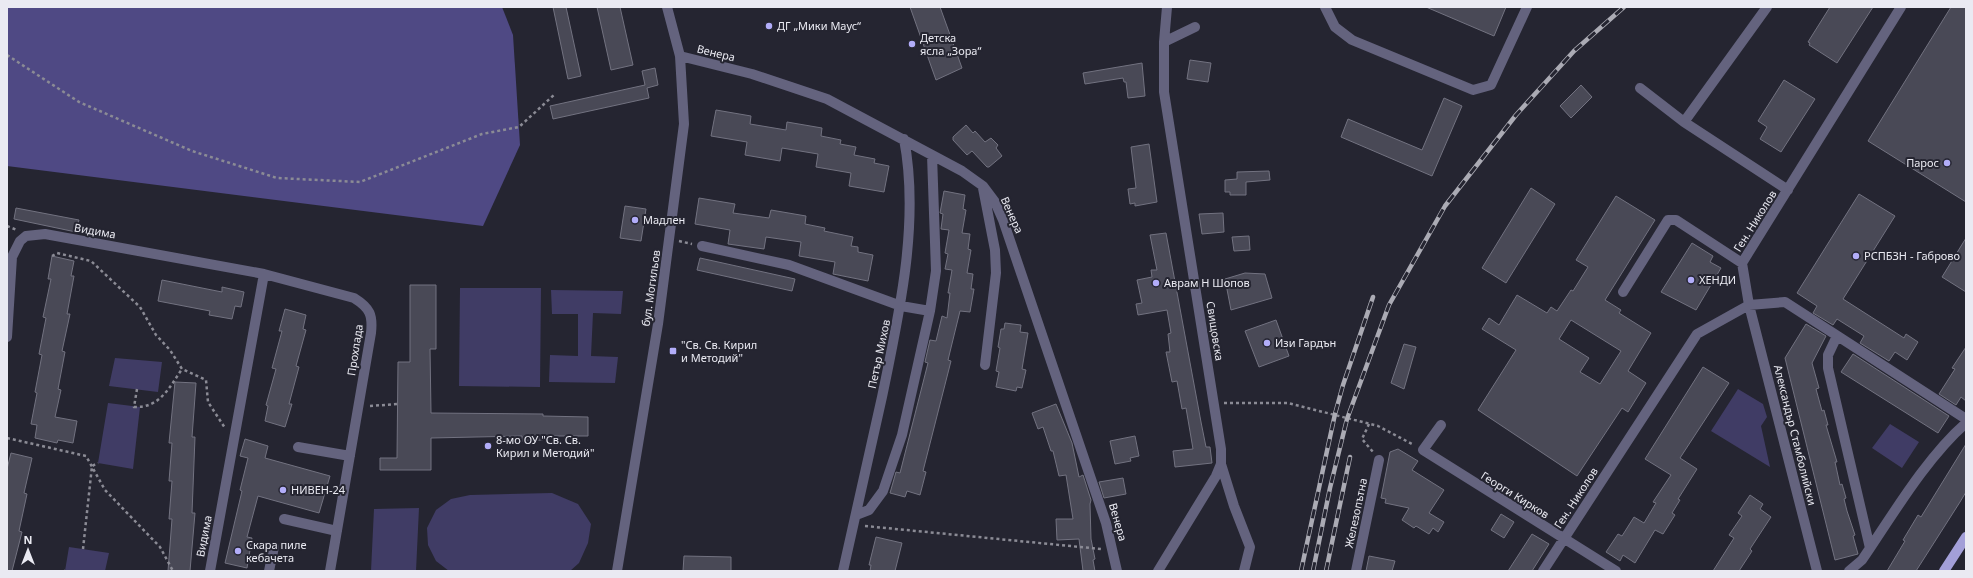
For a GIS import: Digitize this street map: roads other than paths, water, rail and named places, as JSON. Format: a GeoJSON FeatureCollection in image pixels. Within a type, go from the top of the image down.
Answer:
{"type":"FeatureCollection","features":[{"type":"Feature","properties":{"kind":"main road"},"geometry":{"type":"LineString","coordinates":[[1944,571],[1966,537]]}},
{"type":"Feature","properties":{"kind":"street","name":"бул. Могильов"},"geometry":{"type":"LineString","coordinates":[[617,571],[670,239],[684,124],[680,56],[667,7]]}},
{"type":"Feature","properties":{"kind":"street","name":"Свищовска"},"geometry":{"type":"LineString","coordinates":[[1158,571],[1216,476],[1221,464],[1221,448],[1164,92],[1164,42],[1167,7]]}},
{"type":"Feature","properties":{"kind":"street"},"geometry":{"type":"LineString","coordinates":[[1325,7],[1334,27],[1352,40],[1473,90],[1491,85],[1527,7]]}},
{"type":"Feature","properties":{"kind":"street"},"geometry":{"type":"LineString","coordinates":[[1684,122],[1767,7]]}},
{"type":"Feature","properties":{"kind":"street","name":"Ген. Николов"},"geometry":{"type":"LineString","coordinates":[[1543,571],[1698,334],[1749,305],[1742,263],[1901,7]]}},
{"type":"Feature","properties":{"kind":"street"},"geometry":{"type":"LineString","coordinates":[[1164,42],[1195,27]]}},
{"type":"Feature","properties":{"kind":"street","name":"Венера"},"geometry":{"type":"LineString","coordinates":[[680,56],[752,74],[827,100],[904,139],[962,171],[983,186],[995,202],[1004,220],[1075,425],[1106,523],[1117,571]]}},
{"type":"Feature","properties":{"kind":"street"},"geometry":{"type":"LineString","coordinates":[[1640,88],[1684,122],[1788,190]]}},
{"type":"Feature","properties":{"kind":"street","name":"Петър Михов"},"geometry":{"type":"LineString","coordinates":[[843,571],[901,306],[908,231],[909,168],[904,139]]}},
{"type":"Feature","properties":{"kind":"street"},"geometry":{"type":"LineString","coordinates":[[856,515],[869,510],[883,491],[902,435],[930,311],[936,271],[932,155]]}},
{"type":"Feature","properties":{"kind":"street"},"geometry":{"type":"LineString","coordinates":[[983,186],[995,250],[996,273],[985,365]]}},
{"type":"Feature","properties":{"kind":"street"},"geometry":{"type":"LineString","coordinates":[[1623,292],[1668,220],[1676,220],[1742,263]]}},
{"type":"Feature","properties":{"kind":"street","name":"Видима"},"geometry":{"type":"LineString","coordinates":[[7,337],[12,257],[20,242],[26,236],[34,234],[45,234],[264,274],[210,571]]}},
{"type":"Feature","properties":{"kind":"street"},"geometry":{"type":"LineString","coordinates":[[702,246],[789,266],[901,306],[930,311]]}},
{"type":"Feature","properties":{"kind":"street","name":"Прохлада"},"geometry":{"type":"LineString","coordinates":[[264,274],[354,298],[368,309],[372,320],[330,571]]}},
{"type":"Feature","properties":{"kind":"street"},"geometry":{"type":"LineString","coordinates":[[1749,305],[1785,302],[1966,419]]}},
{"type":"Feature","properties":{"kind":"street","name":"Александър Стамболийски"},"geometry":{"type":"LineString","coordinates":[[1749,305],[1817,571]]}},
{"type":"Feature","properties":{"kind":"street"},"geometry":{"type":"LineString","coordinates":[[1837,336],[1828,355],[1828,368],[1870,548]]}},
{"type":"Feature","properties":{"kind":"street"},"geometry":{"type":"LineString","coordinates":[[1849,571],[1862,560],[1932,459],[1966,423]]}},
{"type":"Feature","properties":{"kind":"street","name":"Георги Кирков"},"geometry":{"type":"LineString","coordinates":[[1441,425],[1423,450],[1616,571]]}},
{"type":"Feature","properties":{"kind":"street"},"geometry":{"type":"LineString","coordinates":[[298,447],[350,456]]}},
{"type":"Feature","properties":{"kind":"street","name":"Железопътна"},"geometry":{"type":"LineString","coordinates":[[1356,571],[1379,460]]}},
{"type":"Feature","properties":{"kind":"street"},"geometry":{"type":"LineString","coordinates":[[1221,464],[1234,506],[1250,547],[1244,571]]}},
{"type":"Feature","properties":{"kind":"street"},"geometry":{"type":"LineString","coordinates":[[284,519],[337,531]]}},
{"type":"Feature","properties":{"kind":"street"},"geometry":{"type":"LineString","coordinates":[[269,571],[274,547]]}},
{"type":"Feature","properties":{"kind":"railway"},"geometry":{"type":"LineString","coordinates":[[1313,571],[1330,488],[1347,419],[1389,305],[1445,206],[1516,115],[1574,51],[1624,7]]}},
{"type":"Feature","properties":{"kind":"railway"},"geometry":{"type":"LineString","coordinates":[[1301,571],[1335,414],[1343,385],[1373,297]]}},
{"type":"Feature","properties":{"kind":"railway"},"geometry":{"type":"LineString","coordinates":[[1326,571],[1350,457]]}},
{"type":"Feature","properties":{"kind":"place","name":"ДГ „Мики Маус“"},"geometry":{"type":"Point","coordinates":[769,26]}},
{"type":"Feature","properties":{"kind":"place","name":"Детска ясла „Зора“"},"geometry":{"type":"Point","coordinates":[912,44]}},
{"type":"Feature","properties":{"kind":"place","name":"Парос"},"geometry":{"type":"Point","coordinates":[1947,163]}},
{"type":"Feature","properties":{"kind":"place","name":"Мадлен"},"geometry":{"type":"Point","coordinates":[635,220]}},
{"type":"Feature","properties":{"kind":"place","name":"РСПБЗН - Габрово"},"geometry":{"type":"Point","coordinates":[1856,256]}},
{"type":"Feature","properties":{"kind":"place","name":"ХЕНДИ"},"geometry":{"type":"Point","coordinates":[1691,280]}},
{"type":"Feature","properties":{"kind":"place","name":"Аврам Н Шопов"},"geometry":{"type":"Point","coordinates":[1156,283]}},
{"type":"Feature","properties":{"kind":"place","name":"Изи Гардън"},"geometry":{"type":"Point","coordinates":[1267,343]}},
{"type":"Feature","properties":{"kind":"place","name":"\"Св. Св. Кирил и Методий\""},"geometry":{"type":"Point","coordinates":[673,351]}},
{"type":"Feature","properties":{"kind":"place","name":"8-мо ОУ \"Св. Св. Кирил и Методий\""},"geometry":{"type":"Point","coordinates":[488,446]}},
{"type":"Feature","properties":{"kind":"place","name":"НИВЕН-24"},"geometry":{"type":"Point","coordinates":[283,490]}},
{"type":"Feature","properties":{"kind":"place","name":"Скара пиле кебачета"},"geometry":{"type":"Point","coordinates":[238,551]}}]}
